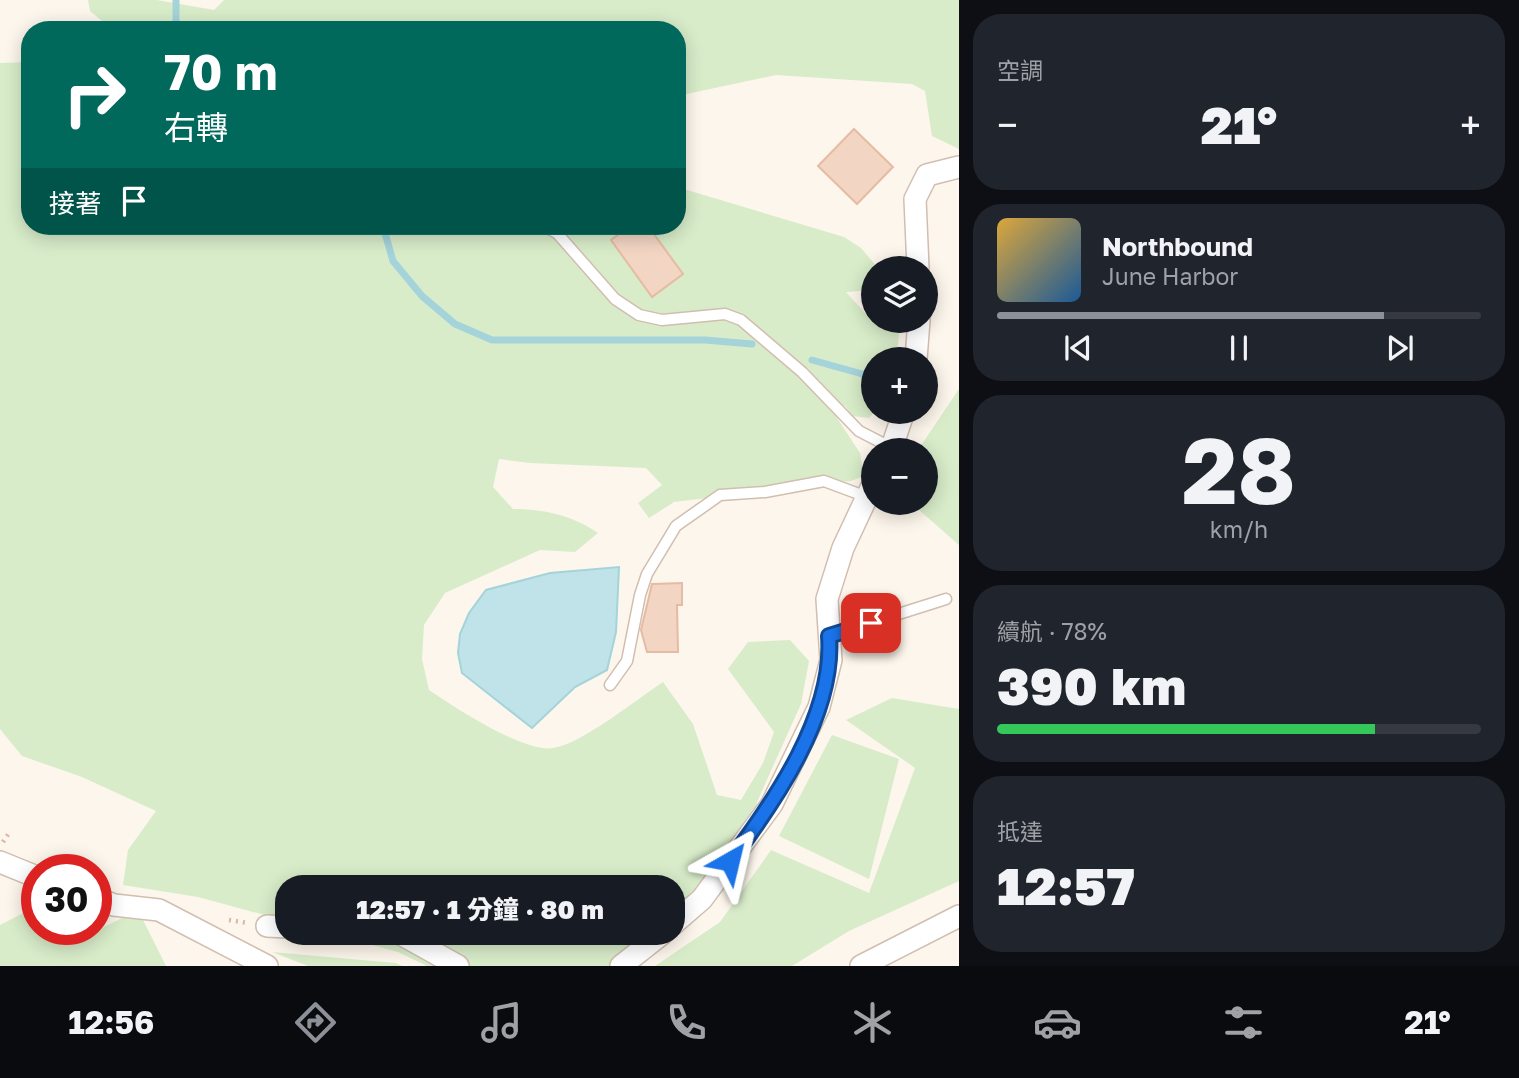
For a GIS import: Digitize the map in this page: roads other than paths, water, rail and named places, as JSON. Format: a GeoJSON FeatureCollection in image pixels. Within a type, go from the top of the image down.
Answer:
{"type":"FeatureCollection","features":[{"type":"Feature","properties":{"kind":"street"},"geometry":{"type":"LineString","coordinates":[[917,256],[915,199],[927,175],[959,167]]}},
{"type":"Feature","properties":{"kind":"street"},"geometry":{"type":"LineString","coordinates":[[685,914],[702,899],[772,804],[819,707],[831,660],[827,599],[843,548],[861,510]]}},
{"type":"Feature","properties":{"kind":"street"},"geometry":{"type":"LineString","coordinates":[[0,862],[21,871]]}},
{"type":"Feature","properties":{"kind":"street"},"geometry":{"type":"LineString","coordinates":[[112,904],[159,910],[267,966]]}},
{"type":"Feature","properties":{"kind":"street"},"geometry":{"type":"LineString","coordinates":[[861,966],[959,916]]}},
{"type":"Feature","properties":{"kind":"street"},"geometry":{"type":"LineString","coordinates":[[420,945],[458,966]]}},
{"type":"Feature","properties":{"kind":"street"},"geometry":{"type":"LineString","coordinates":[[621,966],[648,945]]}},
{"type":"Feature","properties":{"kind":"lane"},"geometry":{"type":"LineString","coordinates":[[558,235],[615,299],[639,315],[662,320],[725,314],[741,320],[802,372],[859,431],[871,438]]}},
{"type":"Feature","properties":{"kind":"lane"},"geometry":{"type":"LineString","coordinates":[[610,685],[628,661],[639,595],[647,574],[676,526],[720,495],[765,492],[824,481],[861,489]]}},
{"type":"Feature","properties":{"kind":"lane"},"geometry":{"type":"LineString","coordinates":[[829,636],[946,599]]}},
{"type":"Feature","properties":{"kind":"water"},"geometry":{"type":"Polygon","coordinates":[[[619,567],[616,632],[607,670],[575,687],[532,728],[462,673],[458,653],[460,634],[469,613],[486,590],[550,573],[619,567]]]}},
{"type":"Feature","properties":{"kind":"waterway"},"geometry":{"type":"LineString","coordinates":[[176,0],[176,21]]}},
{"type":"Feature","properties":{"kind":"waterway"},"geometry":{"type":"LineString","coordinates":[[386,235],[393,261],[422,296],[455,324],[492,340],[705,340],[752,344]]}},
{"type":"Feature","properties":{"kind":"waterway"},"geometry":{"type":"LineString","coordinates":[[812,360],[861,374]]}}]}
